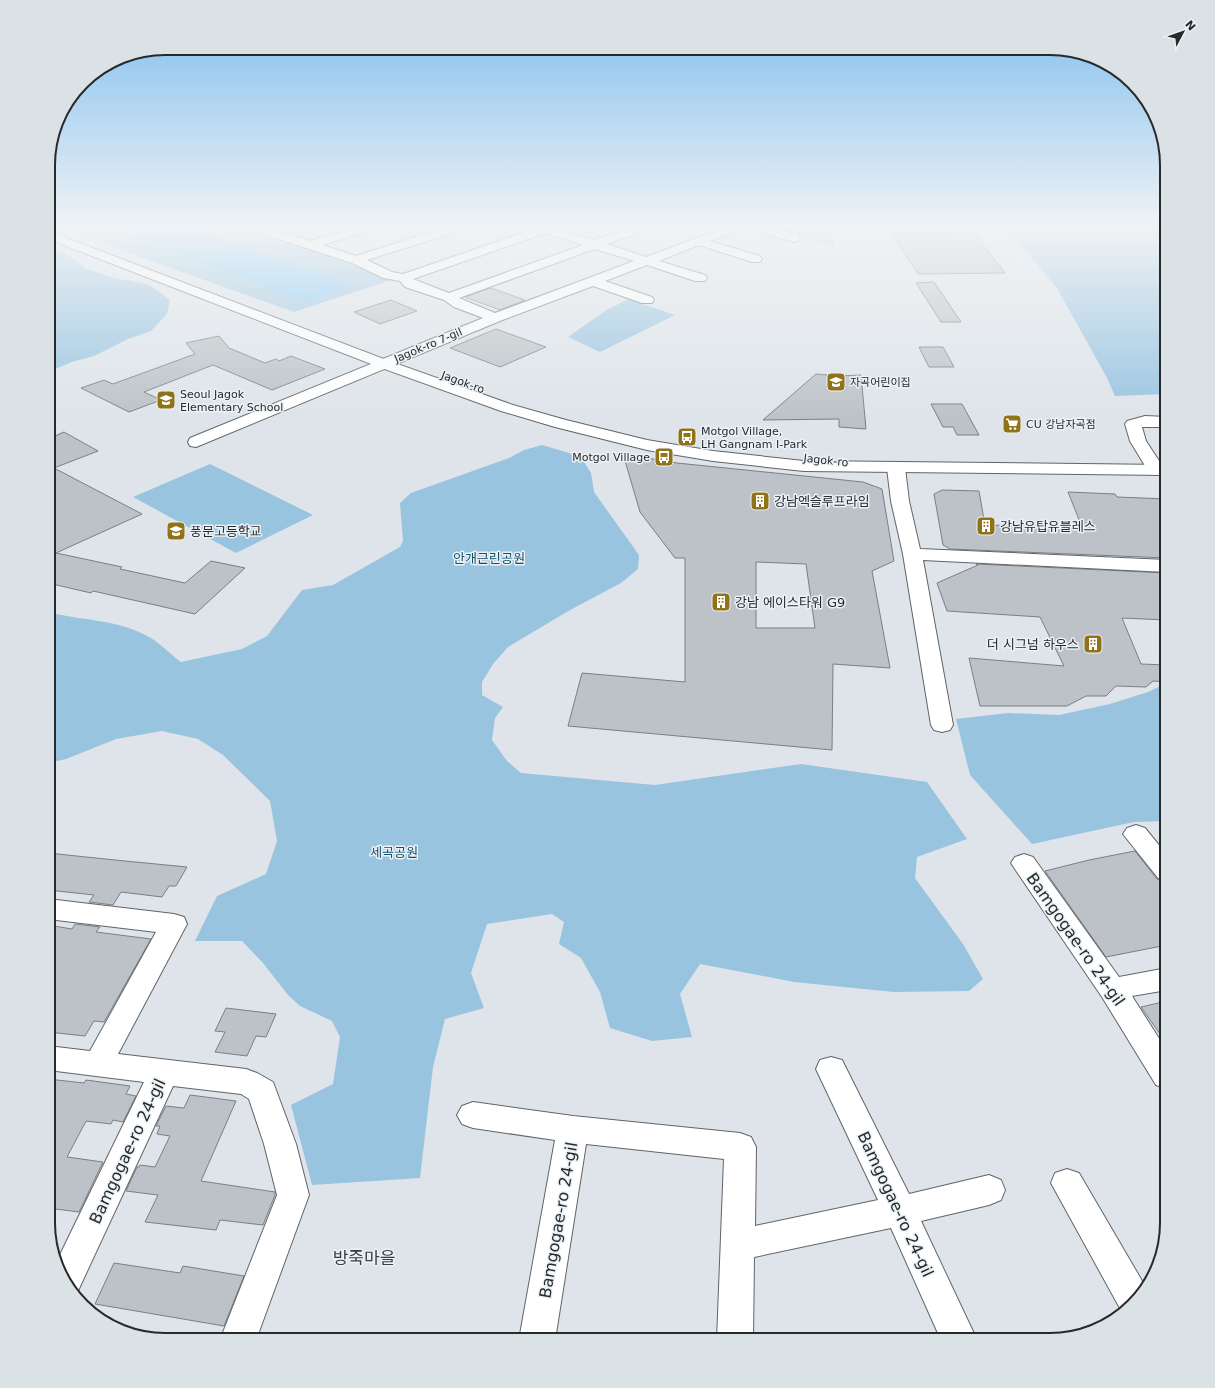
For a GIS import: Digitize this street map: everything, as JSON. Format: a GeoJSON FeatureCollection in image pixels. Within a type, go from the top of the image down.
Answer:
{"type":"FeatureCollection","features":[{"type":"Feature","properties":{"kind":"street","name":"Jagok-ro"},"geometry":{"type":"LineString","coordinates":[[192,290],[384,364],[507,408],[560,424],[646,445],[713,456],[804,466],[1160,470]]}},
{"type":"Feature","properties":{"kind":"street","name":"Jagok-ro"},"geometry":{"type":"LineString","coordinates":[[218,290],[518,402],[571,417],[623,430],[676,440],[801,458],[896,468]]}},
{"type":"Feature","properties":{"kind":"street","name":"Jagok-ro 7-gil"},"geometry":{"type":"LineString","coordinates":[[427,290],[449,297],[458,304],[494,318]]}},
{"type":"Feature","properties":{"kind":"street"},"geometry":{"type":"LineString","coordinates":[[449,297],[469,290]]}},
{"type":"Feature","properties":{"kind":"street","name":"Jagok-ro 7-gil"},"geometry":{"type":"LineString","coordinates":[[196,442],[398,357],[494,318],[570,290]]}},
{"type":"Feature","properties":{"kind":"street"},"geometry":{"type":"LineString","coordinates":[[618,290],[647,300]]}},
{"type":"Feature","properties":{"kind":"street"},"geometry":{"type":"LineString","coordinates":[[1160,422],[1145,421],[1133,424],[1138,441],[1160,468]]}},
{"type":"Feature","properties":{"kind":"street"},"geometry":{"type":"LineString","coordinates":[[896,468],[900,502],[912,554],[942,725]]}},
{"type":"Feature","properties":{"kind":"street"},"geometry":{"type":"LineString","coordinates":[[912,554],[1160,566]]}},
{"type":"Feature","properties":{"kind":"street"},"geometry":{"type":"LineString","coordinates":[[1136,834],[1160,863]]}},
{"type":"Feature","properties":{"kind":"street","name":"Bamgogae-ro 24-gil"},"geometry":{"type":"LineString","coordinates":[[1024,863],[1112,989],[1160,1065]]}},
{"type":"Feature","properties":{"kind":"street"},"geometry":{"type":"LineString","coordinates":[[55,910],[174,924],[98,1064]]}},
{"type":"Feature","properties":{"kind":"street"},"geometry":{"type":"LineString","coordinates":[[1112,989],[1160,980]]}},
{"type":"Feature","properties":{"kind":"street","name":"Bamgogae-ro 24-gil"},"geometry":{"type":"LineString","coordinates":[[55,1059],[164,1072],[68,1274]]}},
{"type":"Feature","properties":{"kind":"street","name":"Bamgogae-ro 24-gil"},"geometry":{"type":"LineString","coordinates":[[831,1069],[900,1211],[956,1333]]}},
{"type":"Feature","properties":{"kind":"street"},"geometry":{"type":"LineString","coordinates":[[164,1072],[246,1082],[262,1091],[280,1144],[293,1195],[241,1333]]}},
{"type":"Feature","properties":{"kind":"street","name":"Bamgogae-ro 24-gil"},"geometry":{"type":"LineString","coordinates":[[473,1115],[574,1128],[538,1333]]}},
{"type":"Feature","properties":{"kind":"street"},"geometry":{"type":"LineString","coordinates":[[574,1128],[740,1147],[735,1333]]}},
{"type":"Feature","properties":{"kind":"street"},"geometry":{"type":"LineString","coordinates":[[1067,1183],[1132,1296]]}},
{"type":"Feature","properties":{"kind":"street"},"geometry":{"type":"LineString","coordinates":[[737,1245],[900,1211],[989,1190]]}},
{"type":"Feature","properties":{"kind":"green space"},"geometry":{"type":"Polygon","coordinates":[[[55,290],[156,290],[170,300],[167,314],[151,331],[128,339],[94,356],[72,362],[55,369],[55,290]]]}},
{"type":"Feature","properties":{"kind":"green space"},"geometry":{"type":"Polygon","coordinates":[[[232,290],[361,290],[294,312],[232,290]]]}},
{"type":"Feature","properties":{"kind":"green space"},"geometry":{"type":"Polygon","coordinates":[[[1058,290],[1160,290],[1160,394],[1115,396],[1107,378],[1058,290]]]}},
{"type":"Feature","properties":{"kind":"green space"},"geometry":{"type":"Polygon","coordinates":[[[628,299],[675,315],[600,352],[568,337],[605,311],[628,299]]]}},
{"type":"Feature","properties":{"kind":"green space","name":"세곡공원"},"geometry":{"type":"Polygon","coordinates":[[[542,445],[569,453],[584,462],[591,473],[594,492],[639,555],[638,569],[621,583],[570,610],[508,647],[493,664],[482,682],[482,695],[503,707],[495,718],[492,740],[507,761],[521,773],[655,785],[801,764],[927,782],[967,839],[917,857],[915,878],[963,944],[983,979],[969,991],[894,992],[794,982],[700,964],[680,994],[692,1037],[652,1041],[610,1028],[600,992],[581,958],[559,944],[564,922],[552,914],[487,924],[471,973],[484,1008],[445,1019],[433,1067],[420,1178],[312,1185],[291,1105],[333,1084],[340,1037],[332,1021],[300,1006],[288,995],[263,963],[242,941],[195,941],[217,896],[266,874],[277,841],[270,801],[223,755],[198,739],[162,731],[116,739],[66,759],[55,761],[55,614],[112,624],[137,631],[153,639],[181,662],[242,649],[267,636],[302,590],[333,585],[400,547],[403,541],[400,503],[411,493],[509,458],[524,450],[542,445]]]}},
{"type":"Feature","properties":{"kind":"green space"},"geometry":{"type":"Polygon","coordinates":[[[210,464],[313,515],[236,553],[133,497],[210,464]]]}},
{"type":"Feature","properties":{"kind":"green space"},"geometry":{"type":"Polygon","coordinates":[[[1160,686],[1160,821],[1134,822],[1032,844],[970,775],[956,719],[1008,713],[1059,715],[1110,704],[1148,692],[1160,686]]]}},
{"type":"Feature","properties":{"kind":"shaded area"},"geometry":{"type":"Polygon","coordinates":[[[273,290],[340,290],[307,302],[273,290]]]}},
{"type":"Feature","properties":{"kind":"building"},"geometry":{"type":"Polygon","coordinates":[[[486,290],[496,290],[525,300],[500,310],[465,297],[486,290]]]}},
{"type":"Feature","properties":{"kind":"building"},"geometry":{"type":"Polygon","coordinates":[[[920,290],[939,290],[961,322],[941,322],[920,290]]]}},
{"type":"Feature","properties":{"kind":"building"},"geometry":{"type":"Polygon","coordinates":[[[391,300],[417,311],[380,324],[354,312],[391,300]]]}},
{"type":"Feature","properties":{"kind":"building"},"geometry":{"type":"Polygon","coordinates":[[[496,329],[546,347],[500,367],[450,348],[496,329]]]}},
{"type":"Feature","properties":{"kind":"building"},"geometry":{"type":"Polygon","coordinates":[[[219,336],[229,348],[265,363],[276,359],[279,361],[291,356],[325,369],[272,390],[213,365],[144,392],[161,400],[129,412],[81,388],[104,380],[113,384],[195,354],[186,343],[219,336]]]}},
{"type":"Feature","properties":{"kind":"building"},"geometry":{"type":"Polygon","coordinates":[[[919,347],[943,347],[954,367],[929,367],[919,347]]]}},
{"type":"Feature","properties":{"kind":"building"},"geometry":{"type":"Polygon","coordinates":[[[816,374],[838,376],[861,375],[866,429],[839,427],[839,419],[763,420],[816,374]]]}},
{"type":"Feature","properties":{"kind":"building"},"geometry":{"type":"Polygon","coordinates":[[[931,404],[962,404],[979,435],[957,435],[953,427],[943,427],[931,404]]]}},
{"type":"Feature","properties":{"kind":"building"},"geometry":{"type":"Polygon","coordinates":[[[64,432],[98,451],[55,468],[55,436],[64,432]]]}},
{"type":"Feature","properties":{"kind":"building"},"geometry":{"type":"Polygon","coordinates":[[[623,454],[677,463],[863,482],[882,489],[894,561],[872,571],[890,668],[833,664],[832,750],[568,726],[582,673],[685,682],[685,558],[675,558],[640,512],[623,454]],[[756,562],[756,628],[815,628],[806,564],[756,562]]]}},
{"type":"Feature","properties":{"kind":"building"},"geometry":{"type":"Polygon","coordinates":[[[55,469],[142,514],[56,553],[122,567],[120,569],[185,583],[211,561],[245,568],[195,614],[93,591],[91,593],[55,585],[55,469]]]}},
{"type":"Feature","properties":{"kind":"building","name":"강남유탑유블레스"},"geometry":{"type":"Polygon","coordinates":[[[942,490],[979,491],[985,525],[1082,527],[1068,492],[1115,494],[1117,497],[1160,499],[1160,558],[950,549],[943,545],[934,494],[942,490]]]}},
{"type":"Feature","properties":{"kind":"building","name":"더 시그넘 하우스"},"geometry":{"type":"Polygon","coordinates":[[[976,564],[1160,573],[1160,620],[1122,618],[1141,664],[1160,665],[1160,682],[1153,681],[1146,687],[1116,686],[1106,696],[1086,696],[1067,706],[980,706],[969,658],[1064,666],[1040,617],[947,611],[937,583],[978,565],[976,564]]]}},
{"type":"Feature","properties":{"kind":"building"},"geometry":{"type":"Polygon","coordinates":[[[1135,851],[1157,879],[1160,880],[1160,946],[1106,957],[1045,871],[1135,851]]]}},
{"type":"Feature","properties":{"kind":"building"},"geometry":{"type":"Polygon","coordinates":[[[55,854],[187,867],[176,886],[169,886],[162,897],[121,892],[113,905],[89,902],[94,895],[55,891],[55,854]]]}},
{"type":"Feature","properties":{"kind":"building"},"geometry":{"type":"Polygon","coordinates":[[[75,924],[100,927],[96,932],[151,939],[104,1022],[94,1021],[85,1036],[55,1033],[55,926],[72,929],[75,924]]]}},
{"type":"Feature","properties":{"kind":"building"},"geometry":{"type":"Polygon","coordinates":[[[1160,1003],[1160,1034],[1141,1007],[1160,1003]]]}},
{"type":"Feature","properties":{"kind":"building"},"geometry":{"type":"Polygon","coordinates":[[[226,1008],[276,1014],[266,1037],[256,1036],[247,1056],[215,1052],[225,1032],[215,1031],[226,1008]]]}},
{"type":"Feature","properties":{"kind":"building"},"geometry":{"type":"Polygon","coordinates":[[[55,1080],[84,1083],[86,1080],[130,1086],[126,1094],[136,1096],[123,1122],[113,1120],[111,1124],[86,1121],[67,1157],[103,1162],[79,1212],[55,1209],[55,1080]]]}},
{"type":"Feature","properties":{"kind":"building"},"geometry":{"type":"Polygon","coordinates":[[[190,1095],[236,1101],[201,1181],[275,1192],[263,1225],[220,1220],[216,1230],[145,1222],[158,1195],[126,1191],[137,1167],[140,1165],[155,1167],[170,1136],[157,1134],[160,1126],[156,1126],[166,1106],[184,1108],[190,1095]]]}},
{"type":"Feature","properties":{"kind":"building"},"geometry":{"type":"Polygon","coordinates":[[[114,1263],[180,1273],[183,1266],[244,1276],[224,1326],[95,1304],[114,1263]]]}},
{"type":"Feature","properties":{"kind":"place","name":"자곡어린이집"},"geometry":{"type":"Point","coordinates":[836,382]}},
{"type":"Feature","properties":{"kind":"place","name":"Seoul Jagok Elementary School"},"geometry":{"type":"Point","coordinates":[166,400]}},
{"type":"Feature","properties":{"kind":"place","name":"CU 강남자곡점"},"geometry":{"type":"Point","coordinates":[1012,424]}},
{"type":"Feature","properties":{"kind":"place","name":"Motgol Village, LH Gangnam I-Park"},"geometry":{"type":"Point","coordinates":[687,437]}},
{"type":"Feature","properties":{"kind":"place","name":"Motgol Village"},"geometry":{"type":"Point","coordinates":[664,457]}},
{"type":"Feature","properties":{"kind":"place","name":"강남엑슬루프라임"},"geometry":{"type":"Point","coordinates":[760,501]}},
{"type":"Feature","properties":{"kind":"place","name":"강남유탑유블레스"},"geometry":{"type":"Point","coordinates":[986,526]}},
{"type":"Feature","properties":{"kind":"place","name":"풍문고등학교"},"geometry":{"type":"Point","coordinates":[176,531]}},
{"type":"Feature","properties":{"kind":"place","name":"강남 에이스타워 G9"},"geometry":{"type":"Point","coordinates":[721,602]}},
{"type":"Feature","properties":{"kind":"place","name":"더 시그넘 하우스"},"geometry":{"type":"Point","coordinates":[1093,644]}},
{"type":"Feature","properties":{"kind":"district","name":"방죽마을"},"geometry":{"type":"Point","coordinates":[364,1258]}},
{"type":"Feature","properties":{"kind":"park label","name":"안개근린공원"},"geometry":{"type":"Point","coordinates":[489,558]}}]}
